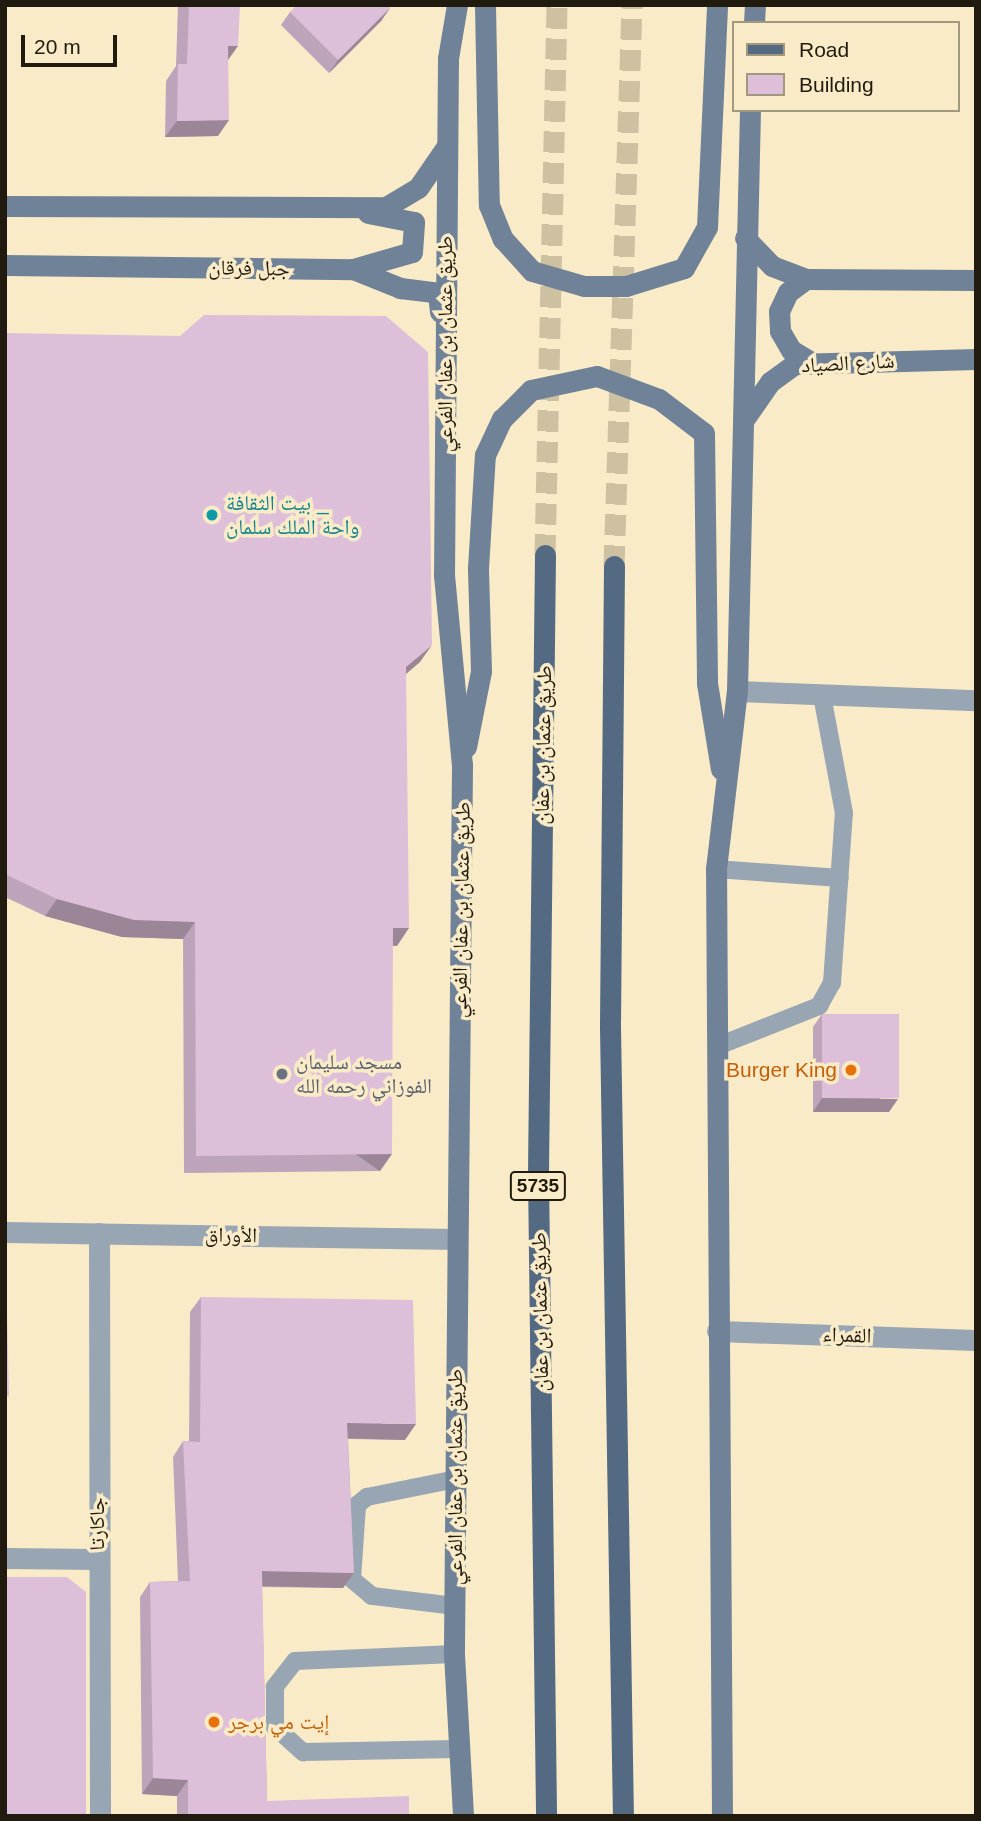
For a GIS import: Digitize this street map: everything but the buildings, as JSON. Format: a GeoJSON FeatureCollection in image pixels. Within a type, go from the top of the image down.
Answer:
{"type":"FeatureCollection","features":[{"type":"Feature","properties":{"kind":"main road","name":"طريق عثمان بن عفان"},"geometry":{"type":"LineString","coordinates":[[545,555],[538,1175],[546,1816]]}},
{"type":"Feature","properties":{"kind":"main road"},"geometry":{"type":"LineString","coordinates":[[614,566],[610,1027],[623,1816]]}},
{"type":"Feature","properties":{"kind":"street","name":"طريق عثمان بن عفان الفرعي"},"geometry":{"type":"LineString","coordinates":[[457,5],[448,58],[444,575],[462,765],[454,1654],[455,1749],[463,1816]]}},
{"type":"Feature","properties":{"kind":"street"},"geometry":{"type":"LineString","coordinates":[[485,5],[489,205],[503,239],[532,271],[584,286],[626,286],[684,268],[707,227],[717,5]]}},
{"type":"Feature","properties":{"kind":"street"},"geometry":{"type":"LineString","coordinates":[[722,1816],[716,869],[737,691],[745,418],[745,237],[750,112]]}},
{"type":"Feature","properties":{"kind":"street"},"geometry":{"type":"LineString","coordinates":[[5,206],[386,207],[418,188],[447,146]]}},
{"type":"Feature","properties":{"kind":"street"},"geometry":{"type":"LineString","coordinates":[[338,208],[414,222],[412,252],[353,269]]}},
{"type":"Feature","properties":{"kind":"street"},"geometry":{"type":"LineString","coordinates":[[745,237],[772,266],[806,279],[976,280]]}},
{"type":"Feature","properties":{"kind":"street","name":"جبل فرقان"},"geometry":{"type":"LineString","coordinates":[[5,265],[353,269],[400,288],[438,293],[444,343]]}},
{"type":"Feature","properties":{"kind":"street"},"geometry":{"type":"LineString","coordinates":[[806,279],[788,292],[779,311],[790,350],[809,361]]}},
{"type":"Feature","properties":{"kind":"street","name":"شارع الصياد"},"geometry":{"type":"LineString","coordinates":[[745,418],[770,382],[809,361],[976,359]]}},
{"type":"Feature","properties":{"kind":"street"},"geometry":{"type":"LineString","coordinates":[[462,765],[481,671],[478,568],[485,455],[502,419],[531,390],[597,376],[659,398],[704,433],[707,683],[725,795]]}},
{"type":"Feature","properties":{"kind":"street"},"geometry":{"type":"LineString","coordinates":[[737,691],[976,700]]}},
{"type":"Feature","properties":{"kind":"street","name":"الأوراق"},"geometry":{"type":"LineString","coordinates":[[5,1232],[457,1239]]}},
{"type":"Feature","properties":{"kind":"street","name":"جاكارتا"},"geometry":{"type":"LineString","coordinates":[[99,1233],[96,1559],[100,1816]]}},
{"type":"Feature","properties":{"kind":"street","name":"القمراء"},"geometry":{"type":"LineString","coordinates":[[717,1331],[976,1340]]}},
{"type":"Feature","properties":{"kind":"street"},"geometry":{"type":"LineString","coordinates":[[5,1558],[96,1559]]}},
{"type":"Feature","properties":{"kind":"lane"},"geometry":{"type":"LineString","coordinates":[[718,1046],[819,1006],[827,997],[844,813],[822,696]]}},
{"type":"Feature","properties":{"kind":"lane"},"geometry":{"type":"LineString","coordinates":[[716,869],[840,878]]}},
{"type":"Feature","properties":{"kind":"lane"},"geometry":{"type":"LineString","coordinates":[[455,1606],[372,1596],[352,1579],[357,1505],[367,1497],[456,1479]]}},
{"type":"Feature","properties":{"kind":"lane"},"geometry":{"type":"LineString","coordinates":[[454,1654],[295,1661],[275,1687],[275,1727],[303,1752],[455,1749]]}},
{"type":"Feature","properties":{"kind":"tunnel"},"geometry":{"type":"LineString","coordinates":[[545,555],[557,5]]}},
{"type":"Feature","properties":{"kind":"tunnel"},"geometry":{"type":"LineString","coordinates":[[614,566],[632,5]]}},
{"type":"Feature","properties":{"kind":"place","name":"بيت الثقافة _ واحة الملك سلمان"},"geometry":{"type":"Point","coordinates":[212,515]}},
{"type":"Feature","properties":{"kind":"place","name":"Burger King"},"geometry":{"type":"Point","coordinates":[851,1070]}},
{"type":"Feature","properties":{"kind":"place","name":"مسجد سليمان الفوزاني رحمه الله"},"geometry":{"type":"Point","coordinates":[282,1074]}},
{"type":"Feature","properties":{"kind":"place","name":"إيت مي برجر"},"geometry":{"type":"Point","coordinates":[214,1722]}}]}
